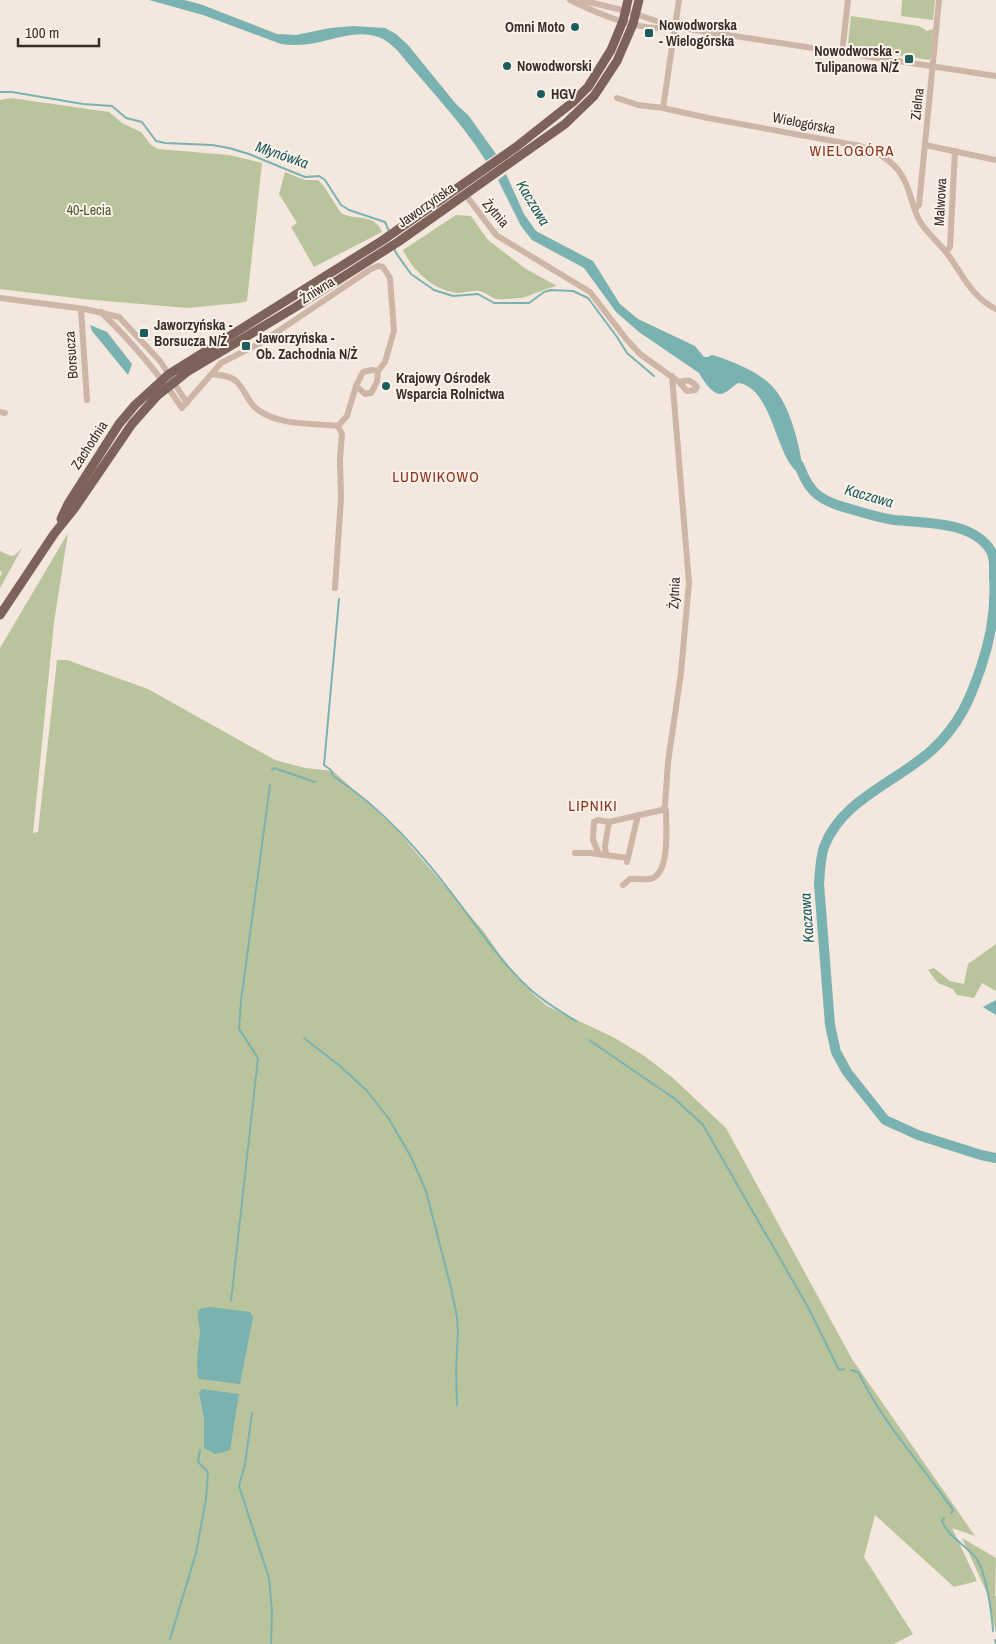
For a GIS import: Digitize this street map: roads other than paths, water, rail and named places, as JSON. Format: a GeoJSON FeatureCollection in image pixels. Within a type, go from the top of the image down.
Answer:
{"type":"FeatureCollection","features":[{"type":"Feature","properties":{"kind":"main road","name":"Jaworzyńska"},"geometry":{"type":"LineString","coordinates":[[168,381],[386,244],[395,232],[558,116],[588,87],[611,50],[623,21],[628,0]]}},
{"type":"Feature","properties":{"kind":"main road","name":"Jaworzyńska"},"geometry":{"type":"LineString","coordinates":[[386,244],[398,242],[565,124],[594,96],[618,61],[633,24],[639,0]]}},
{"type":"Feature","properties":{"kind":"main road","name":"Zachodnia"},"geometry":{"type":"LineString","coordinates":[[1,613],[132,424],[168,381]]}},
{"type":"Feature","properties":{"kind":"street"},"geometry":{"type":"LineString","coordinates":[[570,0],[587,8],[643,27],[664,29],[675,27]]}},
{"type":"Feature","properties":{"kind":"street"},"geometry":{"type":"LineString","coordinates":[[581,0],[626,11],[675,27],[996,76]]}},
{"type":"Feature","properties":{"kind":"street"},"geometry":{"type":"LineString","coordinates":[[663,108],[679,0]]}},
{"type":"Feature","properties":{"kind":"street"},"geometry":{"type":"LineString","coordinates":[[842,53],[848,0]]}},
{"type":"Feature","properties":{"kind":"street","name":"Zielna"},"geometry":{"type":"LineString","coordinates":[[915,209],[918,205],[940,0]]}},
{"type":"Feature","properties":{"kind":"street","name":"Wielogórska"},"geometry":{"type":"LineString","coordinates":[[617,98],[638,105],[663,108],[860,146],[883,156],[900,173],[906,183],[920,222],[946,252],[975,294],[986,304],[996,308]]}},
{"type":"Feature","properties":{"kind":"street"},"geometry":{"type":"LineString","coordinates":[[925,145],[996,160]]}},
{"type":"Feature","properties":{"kind":"street","name":"Malwowa"},"geometry":{"type":"LineString","coordinates":[[946,252],[950,247],[955,151]]}},
{"type":"Feature","properties":{"kind":"street","name":"Żytnia"},"geometry":{"type":"LineString","coordinates":[[465,194],[496,235],[590,292],[640,354],[679,382]]}},
{"type":"Feature","properties":{"kind":"street","name":"Żniwna"},"geometry":{"type":"LineString","coordinates":[[168,381],[185,406],[221,364],[229,358],[262,342],[371,269],[378,266],[383,267],[390,278],[394,331],[385,362],[378,371],[378,382],[371,393],[365,394],[356,386]]}},
{"type":"Feature","properties":{"kind":"street"},"geometry":{"type":"LineString","coordinates":[[0,298],[115,314],[124,321],[168,381]]}},
{"type":"Feature","properties":{"kind":"street","name":"Borsucza"},"geometry":{"type":"LineString","coordinates":[[81,309],[87,400]]}},
{"type":"Feature","properties":{"kind":"street"},"geometry":{"type":"LineString","coordinates":[[101,312],[168,381]]}},
{"type":"Feature","properties":{"kind":"street"},"geometry":{"type":"LineString","coordinates":[[338,426],[347,416],[356,386],[363,372],[378,371]]}},
{"type":"Feature","properties":{"kind":"street"},"geometry":{"type":"LineString","coordinates":[[212,374],[229,377],[237,381],[250,402],[259,410],[274,417],[299,424],[338,426]]}},
{"type":"Feature","properties":{"kind":"street","name":"Żytnia"},"geometry":{"type":"LineString","coordinates":[[623,885],[630,879],[650,879],[655,877],[664,860],[666,847],[666,810],[663,809],[681,673],[689,583],[672,376]]}},
{"type":"Feature","properties":{"kind":"street"},"geometry":{"type":"LineString","coordinates":[[335,588],[341,498],[340,459],[342,434],[338,426]]}},
{"type":"Feature","properties":{"kind":"street"},"geometry":{"type":"LineString","coordinates":[[603,854],[593,840],[594,822],[598,820],[609,822],[663,809]]}},
{"type":"Feature","properties":{"kind":"street"},"geometry":{"type":"LineString","coordinates":[[575,853],[603,854],[628,860],[638,815]]}},
{"type":"Feature","properties":{"kind":"street"},"geometry":{"type":"LineString","coordinates":[[603,854],[609,822]]}},
{"type":"Feature","properties":{"kind":"water"},"geometry":{"type":"Polygon","coordinates":[[[149,0],[184,0],[200,4],[277,34],[296,35],[330,28],[353,26],[385,28],[396,34],[408,45],[456,104],[469,116],[496,154],[486,161],[455,118],[397,50],[381,38],[356,34],[311,44],[281,44],[203,15],[149,0]]]}},
{"type":"Feature","properties":{"kind":"water"},"geometry":{"type":"Polygon","coordinates":[[[506,174],[524,214],[536,231],[593,261],[620,304],[638,319],[695,346],[704,357],[712,355],[735,363],[750,370],[770,384],[784,403],[794,428],[804,477],[788,461],[765,407],[758,395],[749,387],[738,383],[724,393],[720,394],[713,391],[699,373],[639,332],[616,312],[584,268],[532,240],[521,226],[498,180],[506,174]]]}},
{"type":"Feature","properties":{"kind":"water"},"geometry":{"type":"Polygon","coordinates":[[[90,325],[107,332],[132,364],[128,375],[92,331],[90,325]]]}},
{"type":"Feature","properties":{"kind":"water"},"geometry":{"type":"Polygon","coordinates":[[[996,1000],[996,1015],[983,1007],[996,1000]]]}},
{"type":"Feature","properties":{"kind":"water"},"geometry":{"type":"Polygon","coordinates":[[[210,1307],[250,1312],[253,1317],[240,1384],[199,1379],[197,1363],[200,1331],[198,1312],[202,1308],[210,1307]]]}},
{"type":"Feature","properties":{"kind":"water"},"geometry":{"type":"Polygon","coordinates":[[[202,1389],[239,1394],[230,1450],[215,1454],[204,1448],[204,1418],[199,1393],[202,1389]]]}},
{"type":"Feature","properties":{"kind":"waterway","name":"Młynówka"},"geometry":{"type":"LineString","coordinates":[[0,92],[12,92],[83,104],[112,106],[126,118],[142,122],[156,141],[229,148],[249,154],[305,177],[319,176],[325,180],[341,205],[349,210],[385,222],[389,231]]}},
{"type":"Feature","properties":{"kind":"waterway","name":"Młynówka"},"geometry":{"type":"LineString","coordinates":[[394,248],[411,274],[434,290],[453,296],[478,294],[494,303],[529,303],[544,292],[551,290],[573,291],[588,298],[627,353],[654,376]]}},
{"type":"Feature","properties":{"kind":"waterway","name":"Kaczawa"},"geometry":{"type":"LineString","coordinates":[[799,465],[805,480],[815,493],[831,502],[884,518],[934,523],[961,529],[983,541],[992,554],[994,564],[994,600],[990,634],[985,656],[963,712],[950,731],[932,750],[857,804],[832,830],[824,847],[819,884],[830,1025],[836,1052],[847,1072],[885,1120],[918,1135],[996,1158]]}},
{"type":"Feature","properties":{"kind":"waterway"},"geometry":{"type":"LineString","coordinates":[[339,599],[324,765],[331,770],[333,776],[352,789],[386,818],[417,850],[493,949],[521,981],[559,1011],[576,1021]]}},
{"type":"Feature","properties":{"kind":"waterway"},"geometry":{"type":"LineString","coordinates":[[272,770],[274,768],[315,782]]}},
{"type":"Feature","properties":{"kind":"waterway"},"geometry":{"type":"LineString","coordinates":[[231,1301],[258,1058],[239,1029],[241,1001],[270,785]]}},
{"type":"Feature","properties":{"kind":"waterway"},"geometry":{"type":"LineString","coordinates":[[304,1038],[340,1066],[367,1091],[389,1119],[411,1157],[426,1191],[457,1317],[457,1405]]}},
{"type":"Feature","properties":{"kind":"waterway"},"geometry":{"type":"LineString","coordinates":[[589,1040],[675,1099],[703,1125],[809,1309],[839,1370],[844,1369]]}},
{"type":"Feature","properties":{"kind":"waterway"},"geometry":{"type":"LineString","coordinates":[[851,1370],[858,1372],[879,1409],[953,1510],[951,1513]]}},
{"type":"Feature","properties":{"kind":"waterway"},"geometry":{"type":"LineString","coordinates":[[252,1413],[245,1464],[239,1486],[269,1578],[272,1611],[271,1644]]}},
{"type":"Feature","properties":{"kind":"waterway"},"geometry":{"type":"LineString","coordinates":[[170,1639],[196,1553],[206,1499],[208,1472],[198,1462],[200,1450]]}},
{"type":"Feature","properties":{"kind":"waterway"},"geometry":{"type":"LineString","coordinates":[[944,1518],[942,1521],[948,1532],[972,1553],[980,1564],[988,1593],[993,1631]]}},
{"type":"Feature","properties":{"kind":"waterway"},"geometry":{"type":"LineString","coordinates":[[995,1640],[996,1644]]}},
{"type":"Feature","properties":{"kind":"place","name":"Omni Moto"},"geometry":{"type":"Point","coordinates":[575,27]}},
{"type":"Feature","properties":{"kind":"place","name":"Nowodworska - Wielogórska"},"geometry":{"type":"Point","coordinates":[649,33]}},
{"type":"Feature","properties":{"kind":"place","name":"Nowodworska - Tulipanowa N/Ż"},"geometry":{"type":"Point","coordinates":[909,59]}},
{"type":"Feature","properties":{"kind":"place","name":"Nowodworski"},"geometry":{"type":"Point","coordinates":[507,66]}},
{"type":"Feature","properties":{"kind":"place","name":"HGV"},"geometry":{"type":"Point","coordinates":[541,94]}},
{"type":"Feature","properties":{"kind":"place","name":"Jaworzyńska - Borsucza N/Ż"},"geometry":{"type":"Point","coordinates":[144,333]}},
{"type":"Feature","properties":{"kind":"place","name":"Jaworzyńska - Ob. Zachodnia N/Ż"},"geometry":{"type":"Point","coordinates":[246,346]}},
{"type":"Feature","properties":{"kind":"place","name":"Krajowy Ośrodek Wsparcia Rolnictwa"},"geometry":{"type":"Point","coordinates":[386,386]}},
{"type":"Feature","properties":{"kind":"district","name":"WIELOGÓRA"},"geometry":{"type":"Point","coordinates":[852,151]}},
{"type":"Feature","properties":{"kind":"district","name":"LUDWIKOWO"},"geometry":{"type":"Point","coordinates":[436,477]}},
{"type":"Feature","properties":{"kind":"district","name":"LIPNIKI"},"geometry":{"type":"Point","coordinates":[593,806]}},
{"type":"Feature","properties":{"kind":"park label","name":"40-Lecia"},"geometry":{"type":"Point","coordinates":[89,210]}}]}
